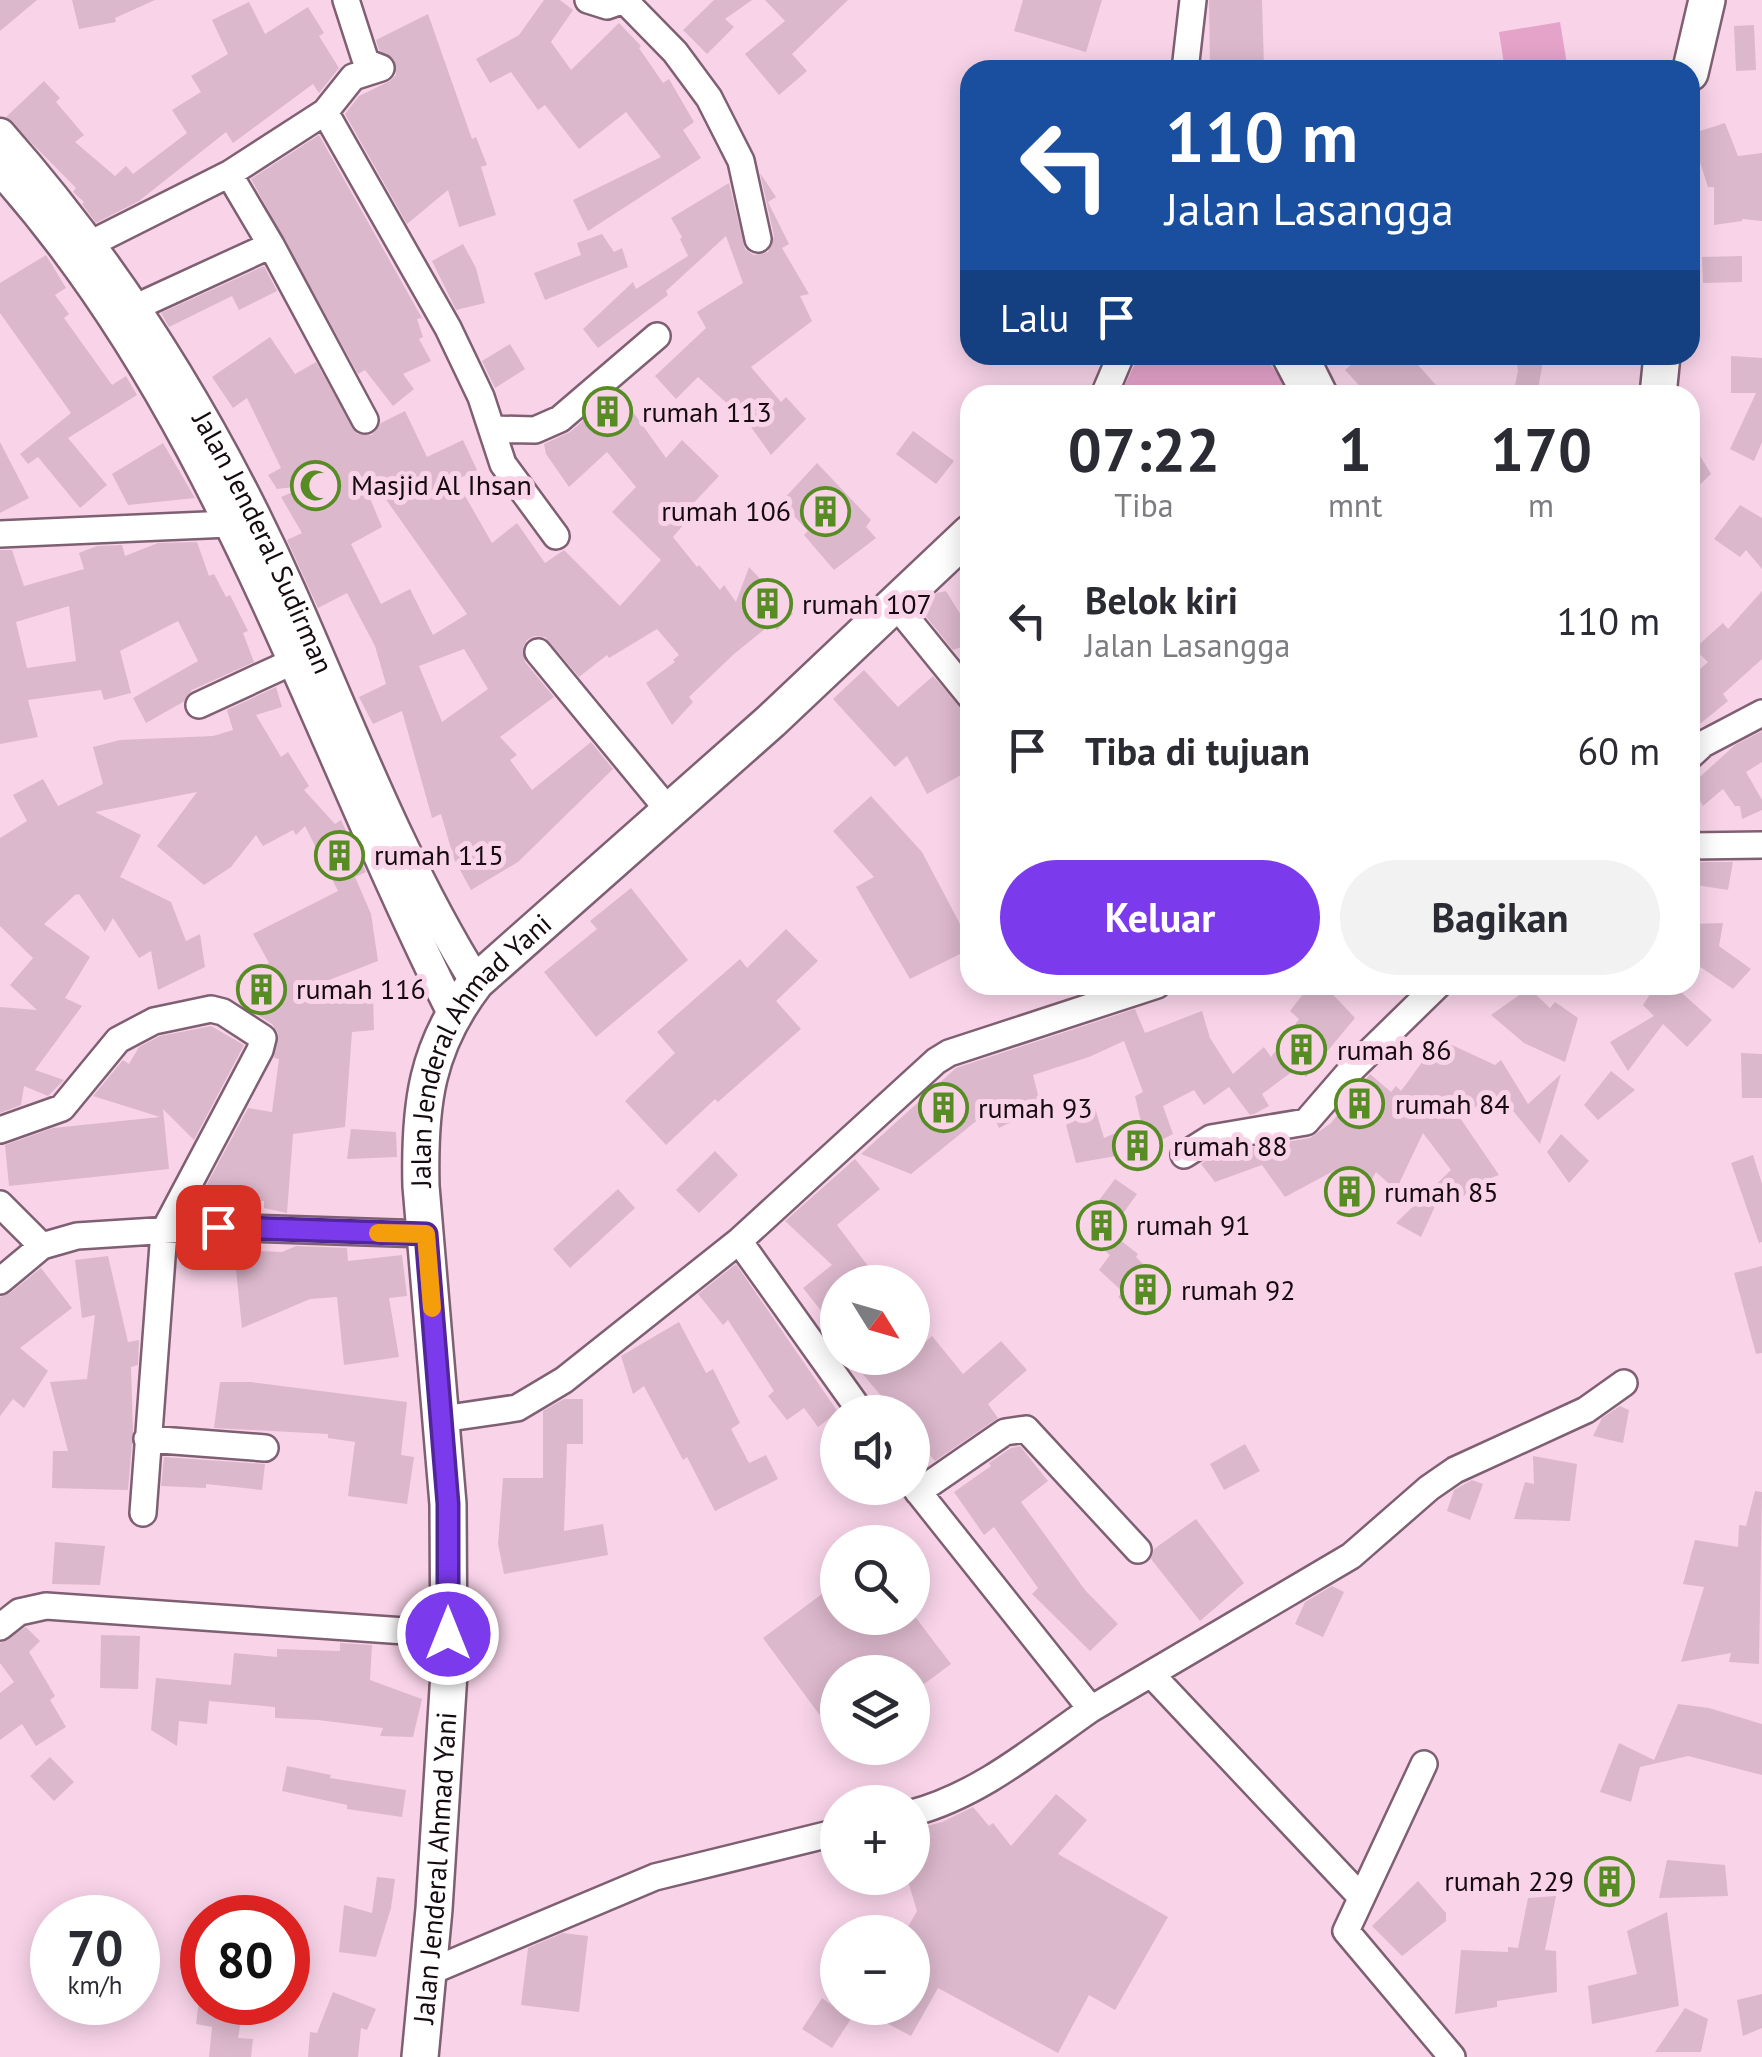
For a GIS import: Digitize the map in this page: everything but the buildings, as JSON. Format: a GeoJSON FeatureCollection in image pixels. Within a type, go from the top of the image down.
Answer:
{"type":"FeatureCollection","features":[{"type":"Feature","properties":{"kind":"highway"},"geometry":{"type":"LineString","coordinates":[[1693,60],[1706,0]]}},
{"type":"Feature","properties":{"kind":"highway","name":"Jalan Jenderal Ahmad Yani"},"geometry":{"type":"LineString","coordinates":[[420,2057],[449,1673],[448,1504],[420,1142],[432,1063],[452,1013],[476,982],[772,720],[960,542]]}},
{"type":"Feature","properties":{"kind":"main road","name":"Jalan Jenderal Sudirman"},"geometry":{"type":"LineString","coordinates":[[0,134],[90,244],[134,308],[428,897],[476,982]]}},
{"type":"Feature","properties":{"kind":"main road","name":"Jalan Jenderal Sudirman"},"geometry":{"type":"LineString","coordinates":[[0,169],[165,376]]}},
{"type":"Feature","properties":{"kind":"main road","name":"Jalan Jenderal Sudirman"},"geometry":{"type":"LineString","coordinates":[[242,520],[292,662],[452,1013]]}},
{"type":"Feature","properties":{"kind":"street"},"geometry":{"type":"LineString","coordinates":[[90,244],[229,174],[325,112],[353,77],[380,68],[366,62],[346,0]]}},
{"type":"Feature","properties":{"kind":"street"},"geometry":{"type":"LineString","coordinates":[[588,0],[607,6],[624,0],[675,52],[710,98],[740,161],[758,239]]}},
{"type":"Feature","properties":{"kind":"street"},"geometry":{"type":"LineString","coordinates":[[1186,60],[1193,0]]}},
{"type":"Feature","properties":{"kind":"street"},"geometry":{"type":"LineString","coordinates":[[325,112],[448,328],[481,397],[503,464],[556,536]]}},
{"type":"Feature","properties":{"kind":"street"},"geometry":{"type":"LineString","coordinates":[[229,174],[365,420]]}},
{"type":"Feature","properties":{"kind":"street"},"geometry":{"type":"LineString","coordinates":[[134,308],[271,245]]}},
{"type":"Feature","properties":{"kind":"street"},"geometry":{"type":"LineString","coordinates":[[492,429],[534,430],[560,419],[658,336]]}},
{"type":"Feature","properties":{"kind":"street"},"geometry":{"type":"LineString","coordinates":[[0,534],[242,520]]}},
{"type":"Feature","properties":{"kind":"street"},"geometry":{"type":"LineString","coordinates":[[895,604],[960,684]]}},
{"type":"Feature","properties":{"kind":"street"},"geometry":{"type":"LineString","coordinates":[[538,652],[669,811]]}},
{"type":"Feature","properties":{"kind":"street"},"geometry":{"type":"LineString","coordinates":[[199,705],[292,662]]}},
{"type":"Feature","properties":{"kind":"street"},"geometry":{"type":"LineString","coordinates":[[1700,746],[1762,713]]}},
{"type":"Feature","properties":{"kind":"street"},"geometry":{"type":"LineString","coordinates":[[1700,846],[1762,846]]}},
{"type":"Feature","properties":{"kind":"street"},"geometry":{"type":"LineString","coordinates":[[442,1419],[517,1408],[564,1380],[739,1241],[949,1052],[1126,995]]}},
{"type":"Feature","properties":{"kind":"street"},"geometry":{"type":"LineString","coordinates":[[1184,1155],[1211,1138],[1306,1122],[1428,995]]}},
{"type":"Feature","properties":{"kind":"street"},"geometry":{"type":"LineString","coordinates":[[0,1130],[62,1108],[118,1040],[154,1020],[211,1009],[256,1032],[264,1041],[164,1230],[144,1513]]}},
{"type":"Feature","properties":{"kind":"street"},"geometry":{"type":"LineString","coordinates":[[0,1204],[42,1246]]}},
{"type":"Feature","properties":{"kind":"street"},"geometry":{"type":"LineString","coordinates":[[0,1280],[42,1246],[77,1236],[218,1227],[426,1234]]}},
{"type":"Feature","properties":{"kind":"street"},"geometry":{"type":"LineString","coordinates":[[739,1241],[850,1395]]}},
{"type":"Feature","properties":{"kind":"street"},"geometry":{"type":"LineString","coordinates":[[930,1806],[978,1787],[1091,1710],[1351,1556],[1455,1470],[1586,1410],[1624,1383]]}},
{"type":"Feature","properties":{"kind":"street"},"geometry":{"type":"LineString","coordinates":[[930,1479],[1005,1432],[1026,1429],[1138,1550]]}},
{"type":"Feature","properties":{"kind":"street"},"geometry":{"type":"LineString","coordinates":[[147,1438],[265,1448]]}},
{"type":"Feature","properties":{"kind":"street"},"geometry":{"type":"LineString","coordinates":[[928,1505],[1091,1710]]}},
{"type":"Feature","properties":{"kind":"street"},"geometry":{"type":"LineString","coordinates":[[0,1627],[18,1612],[46,1606],[448,1634]]}},
{"type":"Feature","properties":{"kind":"street"},"geometry":{"type":"LineString","coordinates":[[1151,1674],[1362,1897]]}},
{"type":"Feature","properties":{"kind":"street"},"geometry":{"type":"LineString","coordinates":[[1424,1764],[1346,1931],[1452,2057]]}},
{"type":"Feature","properties":{"kind":"street"},"geometry":{"type":"LineString","coordinates":[[427,1974],[655,1877],[820,1836]]}},
{"type":"Feature","properties":{"kind":"shaded area"},"geometry":{"type":"Polygon","coordinates":[[[1560,22],[1566,60],[1503,60],[1499,32],[1560,22]]]}},
{"type":"Feature","properties":{"kind":"shaded area"},"geometry":{"type":"Polygon","coordinates":[[[1134,365],[1271,365],[1285,385],[1125,385],[1134,365]]]}},
{"type":"Feature","properties":{"kind":"slow traffic"},"geometry":{"type":"LineString","coordinates":[[378,1233],[426,1234],[432,1308]]}},
{"type":"Feature","properties":{"kind":"place","name":"rumah 113"},"geometry":{"type":"Point","coordinates":[607,412]}},
{"type":"Feature","properties":{"kind":"place","name":"Masjid Al Ihsan"},"geometry":{"type":"Point","coordinates":[316,485]}},
{"type":"Feature","properties":{"kind":"place","name":"rumah 106"},"geometry":{"type":"Point","coordinates":[826,511]}},
{"type":"Feature","properties":{"kind":"place","name":"rumah 107"},"geometry":{"type":"Point","coordinates":[767,604]}},
{"type":"Feature","properties":{"kind":"place","name":"rumah 115"},"geometry":{"type":"Point","coordinates":[339,855]}},
{"type":"Feature","properties":{"kind":"place","name":"rumah 116"},"geometry":{"type":"Point","coordinates":[261,989]}},
{"type":"Feature","properties":{"kind":"place","name":"rumah 86"},"geometry":{"type":"Point","coordinates":[1302,1050]}},
{"type":"Feature","properties":{"kind":"place","name":"rumah 84"},"geometry":{"type":"Point","coordinates":[1360,1104]}},
{"type":"Feature","properties":{"kind":"place","name":"rumah 93"},"geometry":{"type":"Point","coordinates":[943,1108]}},
{"type":"Feature","properties":{"kind":"place","name":"rumah 88"},"geometry":{"type":"Point","coordinates":[1138,1146]}},
{"type":"Feature","properties":{"kind":"place","name":"rumah 85"},"geometry":{"type":"Point","coordinates":[1349,1192]}},
{"type":"Feature","properties":{"kind":"place","name":"rumah 91"},"geometry":{"type":"Point","coordinates":[1101,1225]}},
{"type":"Feature","properties":{"kind":"place","name":"rumah 92"},"geometry":{"type":"Point","coordinates":[1146,1290]}},
{"type":"Feature","properties":{"kind":"place","name":"rumah 229"},"geometry":{"type":"Point","coordinates":[1609,1881]}},
{"type":"Feature","properties":{"kind":"route"},"geometry":{"type":"LineString","coordinates":[[218,1227],[426,1234],[448,1504],[448,1634]]}}]}
